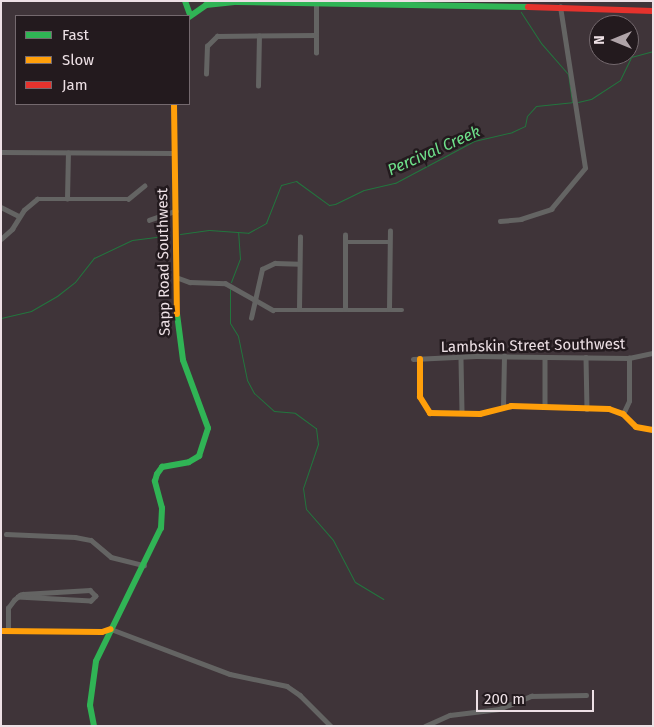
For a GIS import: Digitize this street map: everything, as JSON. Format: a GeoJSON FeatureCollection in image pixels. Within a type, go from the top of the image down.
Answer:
{"type":"FeatureCollection","features":[{"type":"Feature","properties":{"kind":"street"},"geometry":{"type":"LineString","coordinates":[[185,1],[190,15]]}},
{"type":"Feature","properties":{"kind":"street"},"geometry":{"type":"LineString","coordinates":[[190,16],[206,5],[267,2],[399,2],[653,11]]}},
{"type":"Feature","properties":{"kind":"street"},"geometry":{"type":"LineString","coordinates":[[316,3],[316,53]]}},
{"type":"Feature","properties":{"kind":"street"},"geometry":{"type":"LineString","coordinates":[[500,221],[520,219],[551,209],[585,168],[560,7]]}},
{"type":"Feature","properties":{"kind":"street"},"geometry":{"type":"LineString","coordinates":[[206,74],[206,50],[213,39],[224,34],[259,36],[316,35]]}},
{"type":"Feature","properties":{"kind":"street"},"geometry":{"type":"LineString","coordinates":[[258,86],[259,36]]}},
{"type":"Feature","properties":{"kind":"street","name":"Sapp Road Southwest"},"geometry":{"type":"LineString","coordinates":[[94,726],[90,705],[96,662],[144,565],[162,520],[156,490],[157,474],[162,468],[199,456],[208,428],[179,346],[176,277],[174,105]]}},
{"type":"Feature","properties":{"kind":"street"},"geometry":{"type":"LineString","coordinates":[[1,152],[174,153]]}},
{"type":"Feature","properties":{"kind":"street"},"geometry":{"type":"LineString","coordinates":[[67,199],[68,153]]}},
{"type":"Feature","properties":{"kind":"street"},"geometry":{"type":"LineString","coordinates":[[1,238],[19,216],[38,199],[128,199],[144,186]]}},
{"type":"Feature","properties":{"kind":"street"},"geometry":{"type":"LineString","coordinates":[[1,207],[19,216]]}},
{"type":"Feature","properties":{"kind":"street"},"geometry":{"type":"LineString","coordinates":[[149,220],[176,211]]}},
{"type":"Feature","properties":{"kind":"street"},"geometry":{"type":"LineString","coordinates":[[389,309],[390,231]]}},
{"type":"Feature","properties":{"kind":"street"},"geometry":{"type":"LineString","coordinates":[[344,309],[345,235]]}},
{"type":"Feature","properties":{"kind":"street"},"geometry":{"type":"LineString","coordinates":[[299,309],[300,237]]}},
{"type":"Feature","properties":{"kind":"street"},"geometry":{"type":"LineString","coordinates":[[345,242],[390,242]]}},
{"type":"Feature","properties":{"kind":"street"},"geometry":{"type":"LineString","coordinates":[[250,318],[262,269],[275,263],[300,264]]}},
{"type":"Feature","properties":{"kind":"street"},"geometry":{"type":"LineString","coordinates":[[176,277],[190,282],[222,282],[273,310],[402,310]]}},
{"type":"Feature","properties":{"kind":"street","name":"Lambskin Street Southwest"},"geometry":{"type":"LineString","coordinates":[[417,359],[461,359],[504,356],[629,358],[653,353]]}},
{"type":"Feature","properties":{"kind":"street"},"geometry":{"type":"LineString","coordinates":[[504,356],[504,408]]}},
{"type":"Feature","properties":{"kind":"street"},"geometry":{"type":"LineString","coordinates":[[545,356],[545,406]]}},
{"type":"Feature","properties":{"kind":"street"},"geometry":{"type":"LineString","coordinates":[[586,356],[587,409]]}},
{"type":"Feature","properties":{"kind":"street"},"geometry":{"type":"LineString","coordinates":[[623,414],[629,401],[629,358]]}},
{"type":"Feature","properties":{"kind":"street"},"geometry":{"type":"LineString","coordinates":[[417,359],[420,397],[425,409],[436,414],[480,414],[504,408],[545,406],[615,410],[623,414],[636,427],[653,430]]}},
{"type":"Feature","properties":{"kind":"street"},"geometry":{"type":"LineString","coordinates":[[461,359],[462,413]]}},
{"type":"Feature","properties":{"kind":"street"},"geometry":{"type":"LineString","coordinates":[[6,534],[76,537],[91,540],[111,557],[144,565]]}},
{"type":"Feature","properties":{"kind":"street"},"geometry":{"type":"LineString","coordinates":[[18,597],[91,601],[96,596],[90,590],[26,592],[18,597],[8,608],[4,631],[102,632],[111,629],[230,674],[287,686],[300,694],[330,726]]}},
{"type":"Feature","properties":{"kind":"street"},"geometry":{"type":"LineString","coordinates":[[425,726],[450,715],[499,709],[530,696],[586,695]]}},
{"type":"Feature","properties":{"kind":"waterway","name":"Percival Creek"},"geometry":{"type":"LineString","coordinates":[[180,234],[209,230],[248,233],[266,223],[281,185],[296,181],[329,205],[335,204],[364,190],[395,183],[474,141],[512,132],[525,126],[527,116],[536,106],[572,102],[568,74],[541,43],[521,12]]}},
{"type":"Feature","properties":{"kind":"waterway","name":"Percival Creek"},"geometry":{"type":"LineString","coordinates":[[578,102],[591,99],[620,80],[631,57],[653,51]]}},
{"type":"Feature","properties":{"kind":"waterway"},"geometry":{"type":"LineString","coordinates":[[231,282],[240,259],[238,232]]}},
{"type":"Feature","properties":{"kind":"waterway","name":"Percival Creek"},"geometry":{"type":"LineString","coordinates":[[1,318],[31,311],[57,296],[75,282],[94,258],[132,240],[170,235]]}},
{"type":"Feature","properties":{"kind":"waterway"},"geometry":{"type":"LineString","coordinates":[[230,289],[230,323],[238,336],[247,380],[254,393],[274,411],[295,413],[316,428],[318,444],[303,488],[306,509],[333,540],[355,582],[383,599]]}},
{"type":"Feature","properties":{"kind":"traffic: fast"},"geometry":{"type":"LineString","coordinates":[[185,1],[190,15]]}},
{"type":"Feature","properties":{"kind":"traffic: fast"},"geometry":{"type":"LineString","coordinates":[[190,16],[206,5],[237,2],[528,7]]}},
{"type":"Feature","properties":{"kind":"traffic: fast"},"geometry":{"type":"LineString","coordinates":[[94,726],[90,705],[96,661],[161,528],[162,508],[155,481],[157,474],[162,467],[189,462],[199,456],[208,428],[183,360],[177,314]]}},
{"type":"Feature","properties":{"kind":"traffic: slow"},"geometry":{"type":"LineString","coordinates":[[174,105],[177,314]]}},
{"type":"Feature","properties":{"kind":"traffic: slow"},"geometry":{"type":"LineString","coordinates":[[420,359],[420,397],[430,413],[480,414],[511,406],[609,409],[623,414],[636,427],[653,430]]}},
{"type":"Feature","properties":{"kind":"traffic: slow"},"geometry":{"type":"LineString","coordinates":[[1,631],[102,632],[111,629]]}},
{"type":"Feature","properties":{"kind":"traffic: jam"},"geometry":{"type":"LineString","coordinates":[[528,7],[653,11]]}}]}
